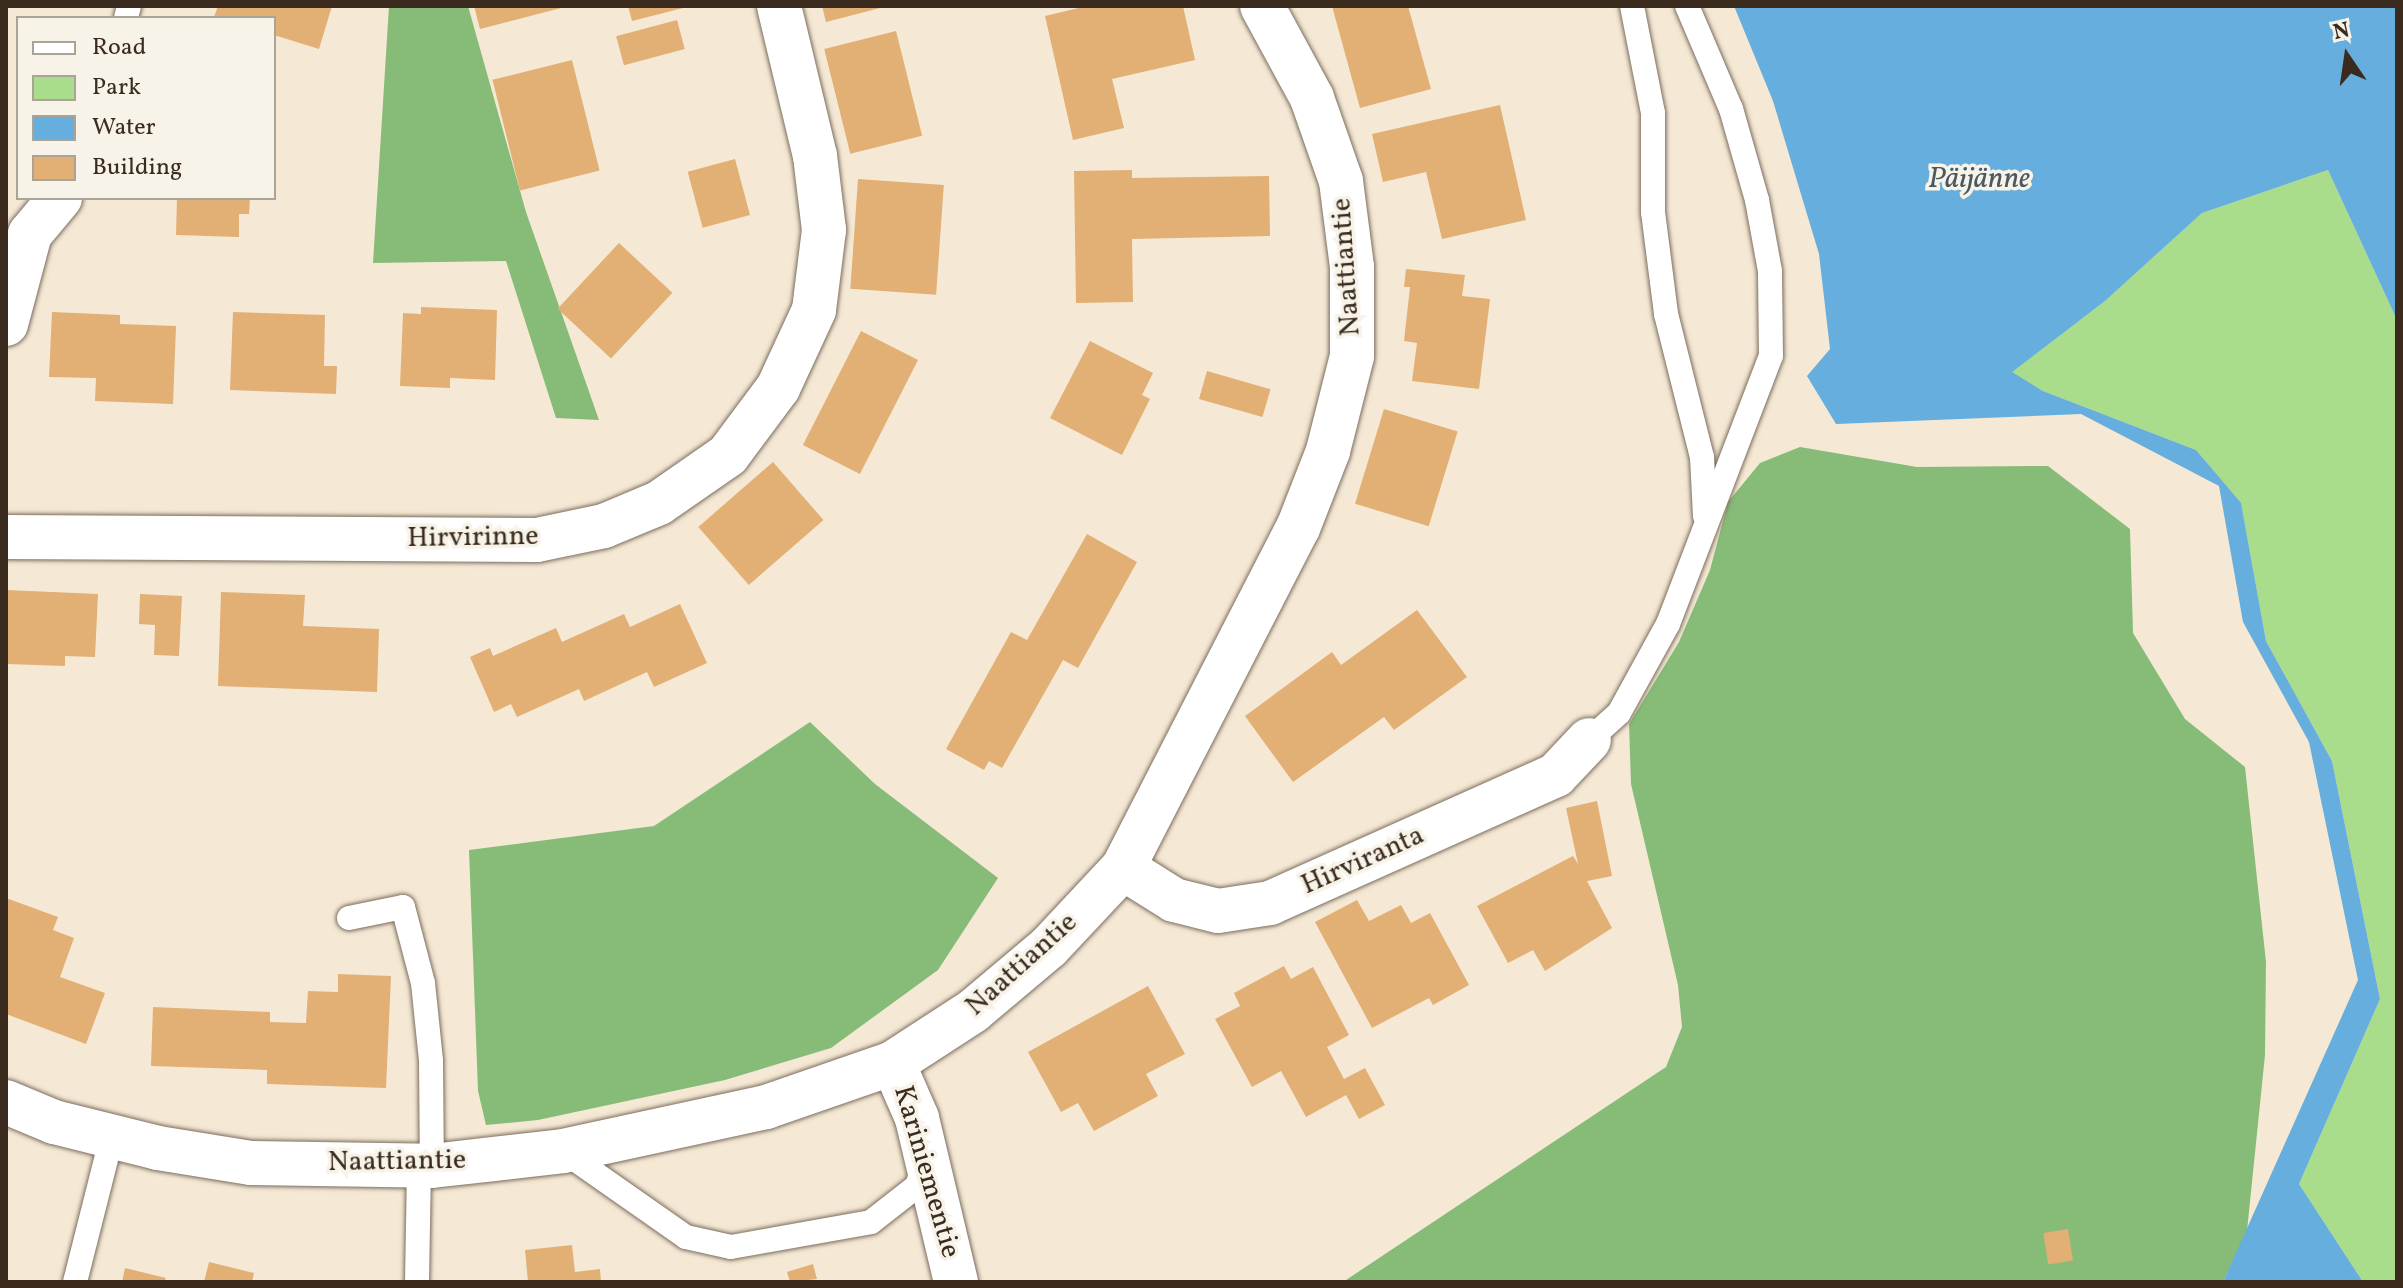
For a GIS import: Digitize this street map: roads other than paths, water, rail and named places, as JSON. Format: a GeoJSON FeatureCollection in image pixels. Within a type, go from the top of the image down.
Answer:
{"type":"FeatureCollection","features":[{"type":"Feature","properties":{"kind":"street","name":"Hirvirinne"},"geometry":{"type":"LineString","coordinates":[[6,537],[537,540],[604,526],[659,503],[728,455],[778,388],[814,310],[824,230],[815,156],[779,6]]}},
{"type":"Feature","properties":{"kind":"street","name":"Naattiantie"},"geometry":{"type":"LineString","coordinates":[[6,1102],[54,1122],[251,1163],[426,1166],[563,1151],[766,1107],[893,1063],[973,1011],[1049,947],[1123,868],[1298,528],[1328,451],[1352,356],[1352,267],[1341,181],[1312,98],[1262,6]]}},
{"type":"Feature","properties":{"kind":"street"},"geometry":{"type":"LineString","coordinates":[[6,324],[30,234],[58,200]]}},
{"type":"Feature","properties":{"kind":"street","name":"Hirviranta"},"geometry":{"type":"LineString","coordinates":[[1123,868],[1174,900],[1218,911],[1270,903],[1556,775],[1589,740]]}},
{"type":"Feature","properties":{"kind":"street","name":"Kariniementie"},"geometry":{"type":"LineString","coordinates":[[893,1063],[912,1103],[956,1282]]}},
{"type":"Feature","properties":{"kind":"lane"},"geometry":{"type":"LineString","coordinates":[[1632,6],[1653,113],[1653,212],[1666,314],[1702,457],[1705,523]]}},
{"type":"Feature","properties":{"kind":"lane"},"geometry":{"type":"LineString","coordinates":[[1589,740],[1619,713],[1668,624],[1771,356],[1770,271],[1757,200],[1731,109],[1687,6]]}},
{"type":"Feature","properties":{"kind":"lane"},"geometry":{"type":"LineString","coordinates":[[349,918],[403,907],[424,998],[426,1166],[417,1282]]}},
{"type":"Feature","properties":{"kind":"lane"},"geometry":{"type":"LineString","coordinates":[[75,1282],[112,1136]]}},
{"type":"Feature","properties":{"kind":"lane"},"geometry":{"type":"LineString","coordinates":[[563,1151],[686,1237],[731,1247],[871,1222],[917,1186],[926,1157]]}},
{"type":"Feature","properties":{"kind":"water","name":"Päijänne"},"geometry":{"type":"Polygon","coordinates":[[[1734,6],[2397,6],[2397,320],[2328,170],[2202,213],[2105,301],[2012,372],[2043,391],[2196,450],[2241,503],[2266,641],[2332,761],[2380,999],[2299,1184],[2363,1282],[2223,1282],[2358,980],[2309,742],[2243,622],[2219,486],[2081,414],[1836,424],[1807,376],[1830,349],[1819,254],[1773,101],[1734,6]]]}}]}
